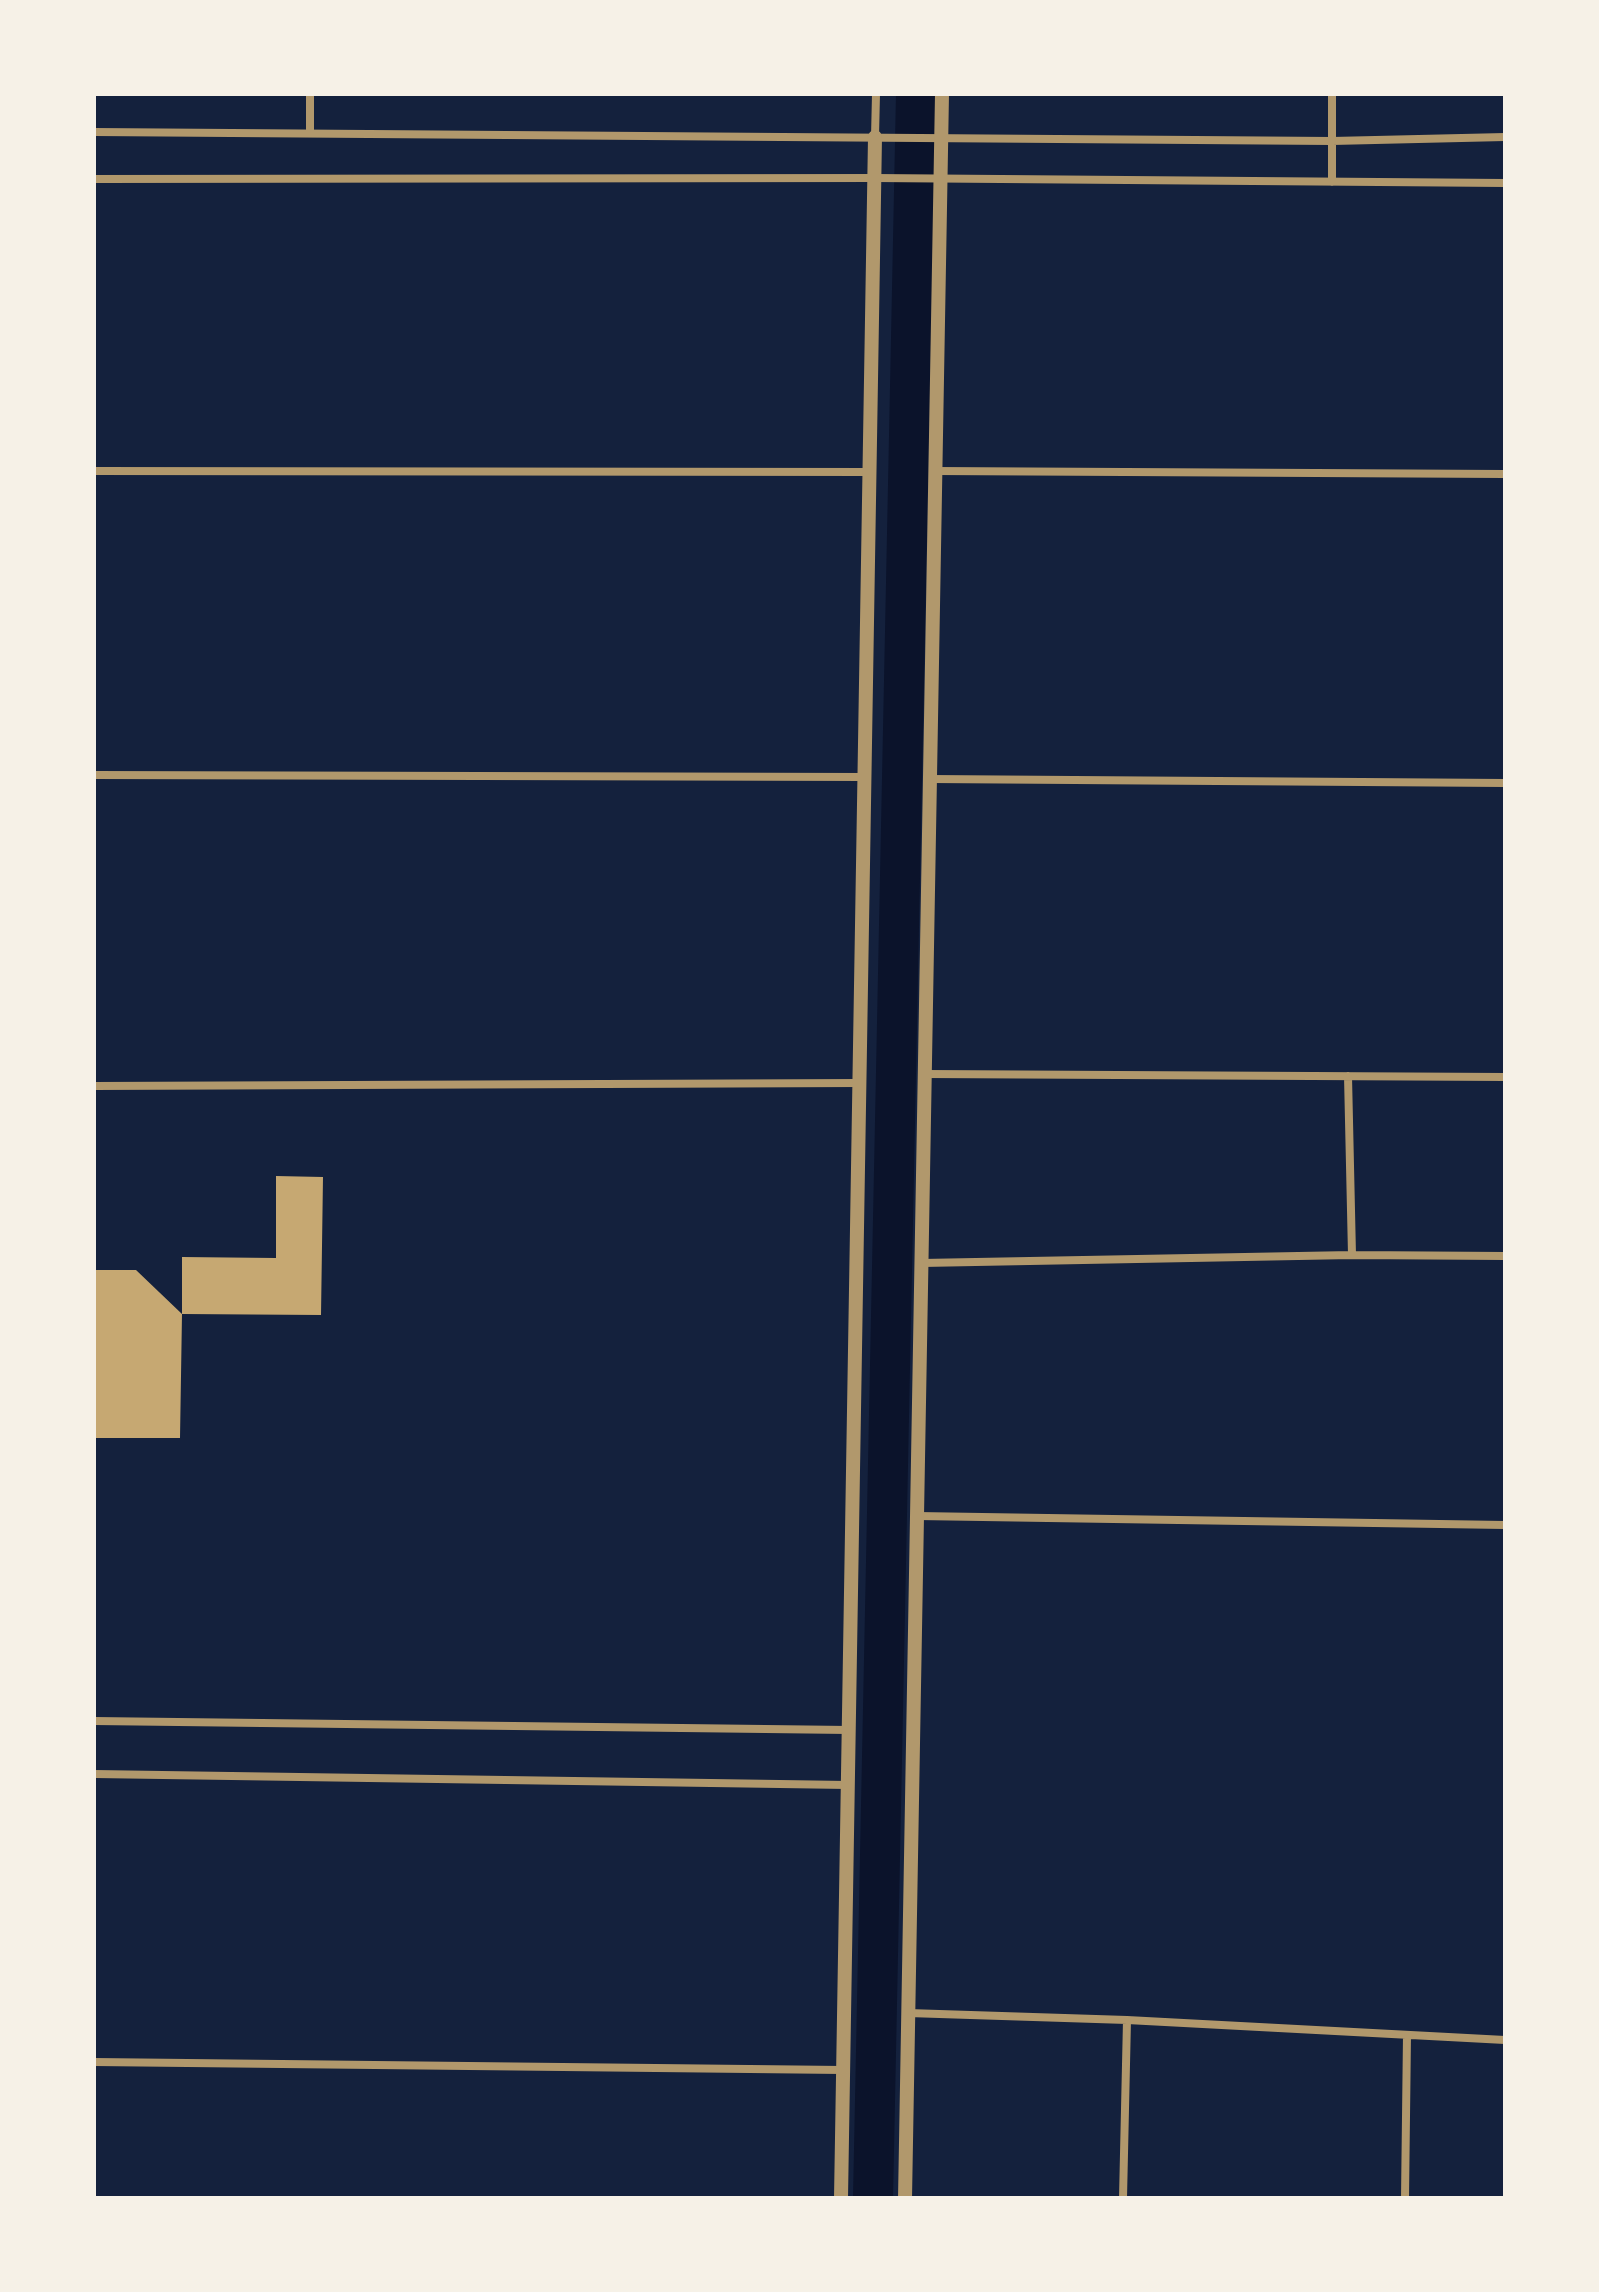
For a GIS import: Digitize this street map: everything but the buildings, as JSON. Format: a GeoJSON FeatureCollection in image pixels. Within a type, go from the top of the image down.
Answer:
{"type":"FeatureCollection","features":[{"type":"Feature","properties":{"kind":"street"},"geometry":{"type":"LineString","coordinates":[[310,94],[310,133]]}},
{"type":"Feature","properties":{"kind":"street"},"geometry":{"type":"LineString","coordinates":[[841,2198],[876,94]]}},
{"type":"Feature","properties":{"kind":"street"},"geometry":{"type":"LineString","coordinates":[[905,2198],[942,94]]}},
{"type":"Feature","properties":{"kind":"street"},"geometry":{"type":"LineString","coordinates":[[1332,94],[1332,182]]}},
{"type":"Feature","properties":{"kind":"street"},"geometry":{"type":"LineString","coordinates":[[94,132],[1332,141],[1505,137]]}},
{"type":"Feature","properties":{"kind":"street"},"geometry":{"type":"LineString","coordinates":[[94,179],[939,178],[1505,183]]}},
{"type":"Feature","properties":{"kind":"street"},"geometry":{"type":"LineString","coordinates":[[94,471],[869,472]]}},
{"type":"Feature","properties":{"kind":"street"},"geometry":{"type":"LineString","coordinates":[[935,471],[1505,474]]}},
{"type":"Feature","properties":{"kind":"street"},"geometry":{"type":"LineString","coordinates":[[94,775],[865,777]]}},
{"type":"Feature","properties":{"kind":"street"},"geometry":{"type":"LineString","coordinates":[[930,779],[1505,783]]}},
{"type":"Feature","properties":{"kind":"street"},"geometry":{"type":"LineString","coordinates":[[925,1074],[1505,1077]]}},
{"type":"Feature","properties":{"kind":"street"},"geometry":{"type":"LineString","coordinates":[[1348,1076],[1352,1255]]}},
{"type":"Feature","properties":{"kind":"street"},"geometry":{"type":"LineString","coordinates":[[94,1086],[859,1083]]}},
{"type":"Feature","properties":{"kind":"street"},"geometry":{"type":"LineString","coordinates":[[922,1263],[1352,1255],[1505,1256]]}},
{"type":"Feature","properties":{"kind":"street"},"geometry":{"type":"LineString","coordinates":[[917,1516],[1505,1525]]}},
{"type":"Feature","properties":{"kind":"street"},"geometry":{"type":"LineString","coordinates":[[94,1721],[849,1730]]}},
{"type":"Feature","properties":{"kind":"street"},"geometry":{"type":"LineString","coordinates":[[94,1774],[848,1785]]}},
{"type":"Feature","properties":{"kind":"street"},"geometry":{"type":"LineString","coordinates":[[908,2013],[1127,2020],[1505,2040]]}},
{"type":"Feature","properties":{"kind":"street"},"geometry":{"type":"LineString","coordinates":[[1123,2198],[1127,2020]]}},
{"type":"Feature","properties":{"kind":"street"},"geometry":{"type":"LineString","coordinates":[[1405,2198],[1407,2035]]}},
{"type":"Feature","properties":{"kind":"street"},"geometry":{"type":"LineString","coordinates":[[94,2062],[843,2070]]}},
{"type":"Feature","properties":{"kind":"waterway"},"geometry":{"type":"LineString","coordinates":[[873,2198],[916,94]]}}]}
